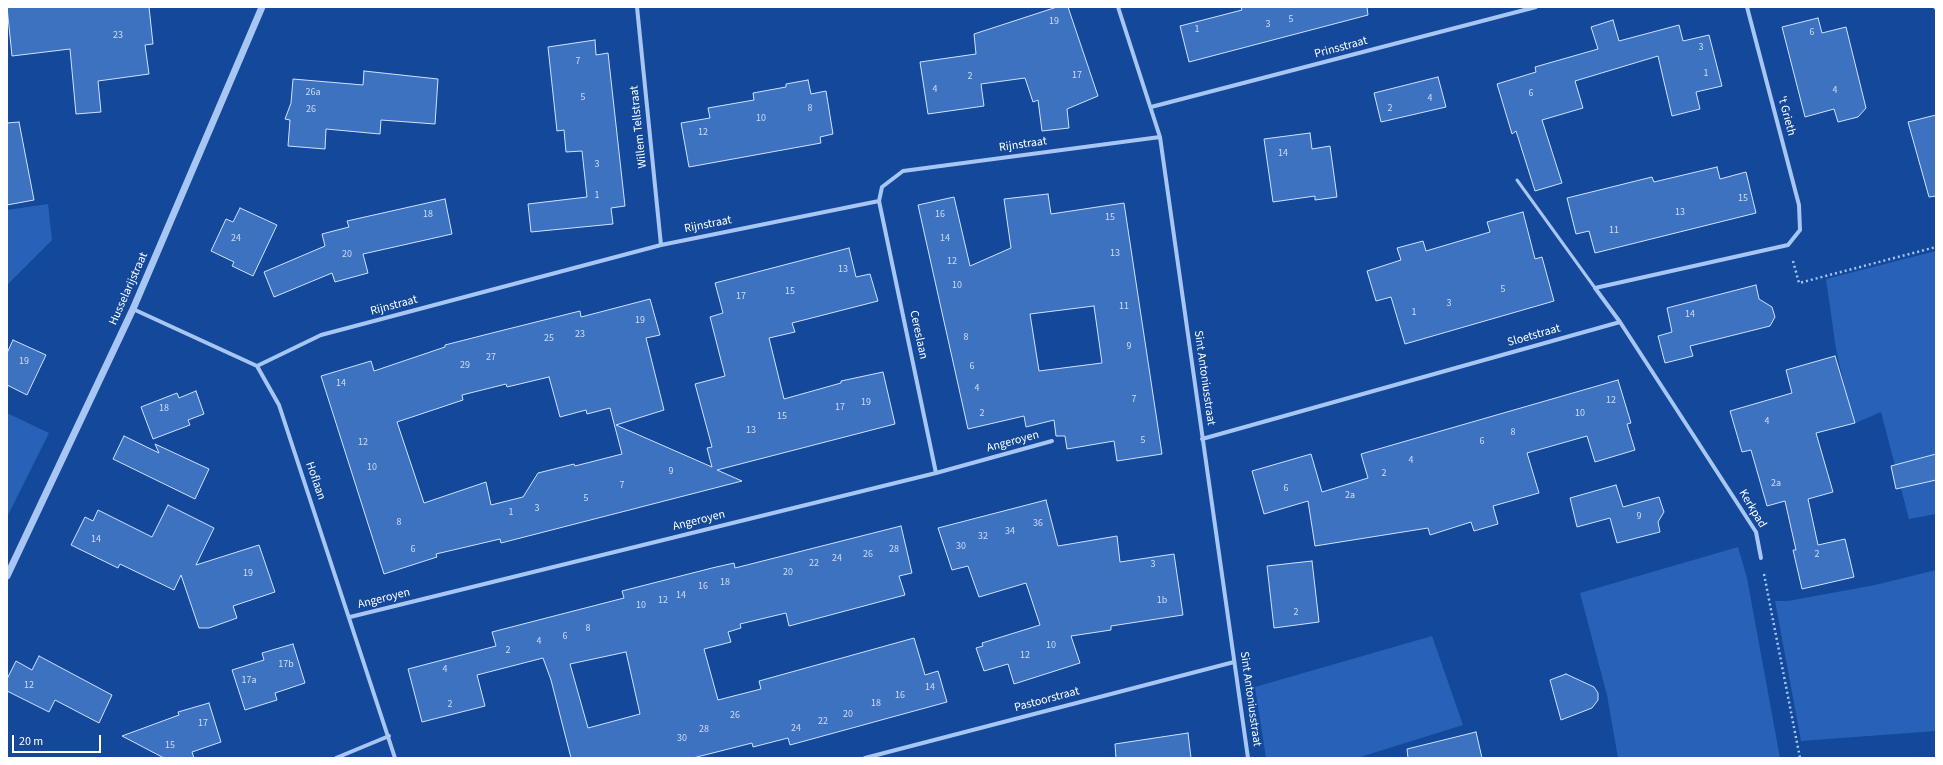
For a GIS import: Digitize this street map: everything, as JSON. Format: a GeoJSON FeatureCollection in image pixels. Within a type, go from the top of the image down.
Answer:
{"type":"FeatureCollection","features":[{"type":"Feature","properties":{"kind":"street","name":"Husselarijstraat"},"geometry":{"type":"LineString","coordinates":[[7,576],[133,309],[262,7]]}},
{"type":"Feature","properties":{"kind":"street","name":"Willem Tellstraat"},"geometry":{"type":"LineString","coordinates":[[637,7],[662,245]]}},
{"type":"Feature","properties":{"kind":"street","name":"Sint Antoniusstraat"},"geometry":{"type":"LineString","coordinates":[[1118,7],[1160,137],[1248,758]]}},
{"type":"Feature","properties":{"kind":"street","name":"Prinsstraat"},"geometry":{"type":"LineString","coordinates":[[1151,107],[1536,7]]}},
{"type":"Feature","properties":{"kind":"street","name":"'t Grieth"},"geometry":{"type":"LineString","coordinates":[[1747,7],[1799,205],[1800,230],[1788,245]]}},
{"type":"Feature","properties":{"kind":"street","name":"Rijnstraat"},"geometry":{"type":"LineString","coordinates":[[257,366],[320,335],[662,245],[879,202],[882,186],[903,171],[1160,137]]}},
{"type":"Feature","properties":{"kind":"street","name":"Cereslaan"},"geometry":{"type":"LineString","coordinates":[[879,202],[936,473]]}},
{"type":"Feature","properties":{"kind":"street"},"geometry":{"type":"LineString","coordinates":[[1620,322],[1595,288],[1788,245]]}},
{"type":"Feature","properties":{"kind":"street"},"geometry":{"type":"LineString","coordinates":[[133,309],[257,366]]}},
{"type":"Feature","properties":{"kind":"street","name":"Sloetstraat"},"geometry":{"type":"LineString","coordinates":[[1202,439],[1620,322]]}},
{"type":"Feature","properties":{"kind":"street","name":"Kerkpad"},"geometry":{"type":"LineString","coordinates":[[1620,322],[1756,532],[1761,558]]}},
{"type":"Feature","properties":{"kind":"street","name":"Hoflaan"},"geometry":{"type":"LineString","coordinates":[[257,366],[279,405],[350,617],[395,758]]}},
{"type":"Feature","properties":{"kind":"street","name":"Angeroyen"},"geometry":{"type":"LineString","coordinates":[[350,617],[936,473],[1052,442]]}},
{"type":"Feature","properties":{"kind":"street","name":"Pastoorstraat"},"geometry":{"type":"LineString","coordinates":[[865,758],[1234,662]]}},
{"type":"Feature","properties":{"kind":"street"},"geometry":{"type":"LineString","coordinates":[[336,758],[389,736]]}},
{"type":"Feature","properties":{"kind":"lane"},"geometry":{"type":"LineString","coordinates":[[1517,180],[1595,288]]}},
{"type":"Feature","properties":{"kind":"path"},"geometry":{"type":"LineString","coordinates":[[1788,245],[1799,283],[1936,247]]}},
{"type":"Feature","properties":{"kind":"path"},"geometry":{"type":"LineString","coordinates":[[1761,558],[1800,758]]}},
{"type":"Feature","properties":{"kind":"shaded area"},"geometry":{"type":"Polygon","coordinates":[[[48,204],[52,240],[7,285],[7,210],[48,204]]]}},
{"type":"Feature","properties":{"kind":"shaded area"},"geometry":{"type":"Polygon","coordinates":[[[1936,251],[1936,514],[1909,519],[1881,412],[1853,424],[1836,349],[1826,279],[1936,251]]]}},
{"type":"Feature","properties":{"kind":"shaded area"},"geometry":{"type":"Polygon","coordinates":[[[7,413],[49,433],[7,517],[7,413]]]}},
{"type":"Feature","properties":{"kind":"shaded area"},"geometry":{"type":"Polygon","coordinates":[[[1738,547],[1747,578],[1780,758],[1618,758],[1607,695],[1580,593],[1738,547]]]}},
{"type":"Feature","properties":{"kind":"shaded area"},"geometry":{"type":"Polygon","coordinates":[[[1936,570],[1936,731],[1801,741],[1775,601],[1788,601],[1875,585],[1936,570]]]}},
{"type":"Feature","properties":{"kind":"shaded area"},"geometry":{"type":"Polygon","coordinates":[[[1432,636],[1463,725],[1357,758],[1266,758],[1255,687],[1432,636]]]}},
{"type":"Feature","properties":{"kind":"building"},"geometry":{"type":"Polygon","coordinates":[[[7,7],[149,7],[153,44],[145,45],[149,74],[98,81],[101,112],[76,114],[70,49],[12,56],[7,7]]]}},
{"type":"Feature","properties":{"kind":"building"},"geometry":{"type":"Polygon","coordinates":[[[1057,7],[1068,7],[1098,96],[1067,109],[1069,128],[1042,131],[1038,100],[1033,102],[1025,78],[981,84],[984,106],[928,114],[920,62],[976,54],[974,34],[1057,7]]]}},
{"type":"Feature","properties":{"kind":"building"},"geometry":{"type":"Polygon","coordinates":[[[1241,7],[1367,7],[1368,15],[1189,62],[1180,26],[1242,10],[1241,7]]]}},
{"type":"Feature","properties":{"kind":"building"},"geometry":{"type":"Polygon","coordinates":[[[1818,18],[1822,33],[1846,27],[1866,108],[1858,117],[1838,122],[1834,109],[1805,117],[1782,27],[1818,18]]]}},
{"type":"Feature","properties":{"kind":"building"},"geometry":{"type":"Polygon","coordinates":[[[1613,20],[1619,41],[1679,25],[1683,41],[1709,35],[1722,86],[1696,92],[1700,109],[1672,116],[1658,56],[1575,81],[1583,108],[1542,120],[1562,183],[1535,191],[1516,131],[1512,134],[1497,84],[1536,72],[1535,67],[1598,49],[1591,27],[1613,20]]]}},
{"type":"Feature","properties":{"kind":"building"},"geometry":{"type":"Polygon","coordinates":[[[595,40],[596,55],[608,53],[625,206],[611,208],[613,224],[531,232],[528,204],[587,197],[582,151],[566,152],[564,130],[557,131],[548,47],[595,40]]]}},
{"type":"Feature","properties":{"kind":"building"},"geometry":{"type":"Polygon","coordinates":[[[364,71],[438,79],[435,124],[381,120],[380,134],[326,129],[325,149],[288,146],[290,120],[285,119],[291,103],[293,79],[363,85],[364,71]]]}},
{"type":"Feature","properties":{"kind":"building"},"geometry":{"type":"Polygon","coordinates":[[[1438,77],[1446,107],[1381,122],[1374,93],[1438,77]]]}},
{"type":"Feature","properties":{"kind":"building"},"geometry":{"type":"Polygon","coordinates":[[[808,80],[811,94],[826,91],[833,134],[820,137],[821,143],[689,167],[681,123],[710,118],[708,108],[754,100],[753,93],[786,87],[786,84],[808,80]]]}},
{"type":"Feature","properties":{"kind":"building"},"geometry":{"type":"Polygon","coordinates":[[[1936,115],[1936,196],[1929,197],[1908,122],[1936,115]]]}},
{"type":"Feature","properties":{"kind":"building"},"geometry":{"type":"Polygon","coordinates":[[[19,122],[34,200],[7,205],[7,123],[19,122]]]}},
{"type":"Feature","properties":{"kind":"building"},"geometry":{"type":"Polygon","coordinates":[[[1310,133],[1312,149],[1330,146],[1337,197],[1315,200],[1315,196],[1273,202],[1264,139],[1310,133]]]}},
{"type":"Feature","properties":{"kind":"building"},"geometry":{"type":"Polygon","coordinates":[[[1717,167],[1720,179],[1746,172],[1756,213],[1595,253],[1589,231],[1576,234],[1567,198],[1652,177],[1654,182],[1717,167]]]}},
{"type":"Feature","properties":{"kind":"building"},"geometry":{"type":"Polygon","coordinates":[[[1048,194],[1051,214],[1124,203],[1162,454],[1117,461],[1114,441],[1067,449],[1065,436],[1056,436],[1054,420],[1026,427],[1024,416],[968,429],[918,205],[954,197],[970,266],[1011,248],[1004,199],[1048,194]],[[1094,306],[1030,314],[1039,371],[1102,363],[1094,306]]]}},
{"type":"Feature","properties":{"kind":"building"},"geometry":{"type":"Polygon","coordinates":[[[445,199],[452,234],[363,254],[368,273],[335,282],[332,273],[274,297],[264,272],[325,246],[322,234],[349,227],[347,221],[445,199]]]}},
{"type":"Feature","properties":{"kind":"building"},"geometry":{"type":"Polygon","coordinates":[[[240,208],[277,225],[253,276],[232,266],[234,262],[211,251],[226,219],[233,222],[240,208]]]}},
{"type":"Feature","properties":{"kind":"building"},"geometry":{"type":"Polygon","coordinates":[[[1523,212],[1535,259],[1542,257],[1554,301],[1405,344],[1391,297],[1376,301],[1367,271],[1401,260],[1397,248],[1423,241],[1426,251],[1490,232],[1487,222],[1523,212]]]}},
{"type":"Feature","properties":{"kind":"building"},"geometry":{"type":"Polygon","coordinates":[[[849,248],[856,277],[870,274],[878,301],[792,323],[795,332],[769,338],[784,399],[841,383],[841,381],[883,372],[895,424],[717,470],[742,481],[501,543],[500,539],[436,554],[437,557],[384,574],[321,376],[371,361],[374,371],[445,347],[445,345],[580,311],[581,317],[650,299],[660,335],[646,338],[664,410],[616,425],[712,467],[707,448],[712,447],[695,384],[725,376],[710,317],[723,313],[715,283],[849,248]],[[549,377],[507,387],[506,384],[462,395],[463,400],[397,422],[424,503],[486,482],[491,505],[523,497],[538,473],[574,464],[575,466],[622,454],[610,408],[587,414],[586,410],[560,417],[549,377]]]}},
{"type":"Feature","properties":{"kind":"building"},"geometry":{"type":"Polygon","coordinates":[[[1756,285],[1759,299],[1772,307],[1775,317],[1770,326],[1690,346],[1693,356],[1665,363],[1658,336],[1672,332],[1667,308],[1756,285]]]}},
{"type":"Feature","properties":{"kind":"building"},"geometry":{"type":"Polygon","coordinates":[[[13,340],[46,355],[27,395],[7,385],[7,353],[13,340]]]}},
{"type":"Feature","properties":{"kind":"building"},"geometry":{"type":"Polygon","coordinates":[[[1835,356],[1855,423],[1816,433],[1833,492],[1808,499],[1818,545],[1845,539],[1854,577],[1802,589],[1793,550],[1796,550],[1785,501],[1767,506],[1751,450],[1742,452],[1730,411],[1792,393],[1786,370],[1835,356]]]}},
{"type":"Feature","properties":{"kind":"building"},"geometry":{"type":"Polygon","coordinates":[[[1618,380],[1631,423],[1627,424],[1635,450],[1595,462],[1587,436],[1527,453],[1539,493],[1493,506],[1498,524],[1474,531],[1471,522],[1430,535],[1428,528],[1315,546],[1308,501],[1264,514],[1252,471],[1311,454],[1322,492],[1368,478],[1361,454],[1618,380]]]}},
{"type":"Feature","properties":{"kind":"building"},"geometry":{"type":"Polygon","coordinates":[[[196,391],[204,414],[188,420],[190,425],[153,439],[141,407],[177,393],[179,398],[196,391]]]}},
{"type":"Feature","properties":{"kind":"building"},"geometry":{"type":"Polygon","coordinates":[[[124,436],[159,453],[155,444],[209,469],[195,499],[113,459],[124,436]]]}},
{"type":"Feature","properties":{"kind":"building"},"geometry":{"type":"Polygon","coordinates":[[[1936,454],[1936,480],[1896,489],[1891,466],[1936,454]]]}},
{"type":"Feature","properties":{"kind":"building"},"geometry":{"type":"Polygon","coordinates":[[[1616,485],[1623,507],[1659,497],[1664,512],[1658,522],[1660,532],[1617,543],[1610,518],[1577,527],[1570,498],[1616,485]]]}},
{"type":"Feature","properties":{"kind":"building"},"geometry":{"type":"Polygon","coordinates":[[[1046,500],[1058,546],[1117,536],[1120,562],[1174,554],[1183,615],[1111,626],[1111,630],[1071,636],[1080,663],[1014,684],[1008,664],[984,671],[976,648],[983,646],[982,643],[1040,625],[1026,583],[979,597],[968,566],[952,570],[938,528],[1046,500]]]}},
{"type":"Feature","properties":{"kind":"building"},"geometry":{"type":"Polygon","coordinates":[[[168,505],[214,528],[196,565],[259,545],[275,592],[233,606],[237,618],[209,628],[199,628],[181,575],[174,590],[120,564],[118,568],[71,545],[85,517],[93,521],[98,510],[152,537],[168,505]]]}},
{"type":"Feature","properties":{"kind":"building"},"geometry":{"type":"Polygon","coordinates":[[[901,526],[912,573],[899,576],[905,595],[789,626],[786,613],[740,624],[741,628],[728,632],[731,642],[704,649],[718,700],[761,689],[759,681],[914,638],[925,675],[938,671],[947,702],[790,745],[788,738],[753,747],[752,743],[693,758],[571,758],[551,680],[543,658],[477,675],[485,706],[422,722],[408,669],[496,646],[492,632],[624,598],[622,591],[734,563],[735,568],[901,526]],[[626,652],[570,664],[588,728],[640,714],[626,652]]]}},
{"type":"Feature","properties":{"kind":"building"},"geometry":{"type":"Polygon","coordinates":[[[1312,561],[1319,622],[1274,628],[1267,566],[1312,561]]]}},
{"type":"Feature","properties":{"kind":"building"},"geometry":{"type":"Polygon","coordinates":[[[293,644],[305,683],[275,693],[277,700],[245,710],[232,670],[264,660],[262,653],[293,644]]]}},
{"type":"Feature","properties":{"kind":"building"},"geometry":{"type":"Polygon","coordinates":[[[39,656],[112,695],[99,723],[55,700],[49,712],[7,691],[7,679],[16,661],[32,670],[39,656]]]}},
{"type":"Feature","properties":{"kind":"building"},"geometry":{"type":"Polygon","coordinates":[[[1566,674],[1594,687],[1598,693],[1598,700],[1592,708],[1561,720],[1550,680],[1566,674]]]}},
{"type":"Feature","properties":{"kind":"building"},"geometry":{"type":"Polygon","coordinates":[[[209,703],[221,742],[192,752],[194,758],[164,758],[122,736],[179,715],[178,712],[209,703]]]}},
{"type":"Feature","properties":{"kind":"building"},"geometry":{"type":"Polygon","coordinates":[[[1476,732],[1482,758],[1408,758],[1407,749],[1476,732]]]}},
{"type":"Feature","properties":{"kind":"building"},"geometry":{"type":"Polygon","coordinates":[[[1188,733],[1191,758],[1116,758],[1115,744],[1188,733]]]}}]}
